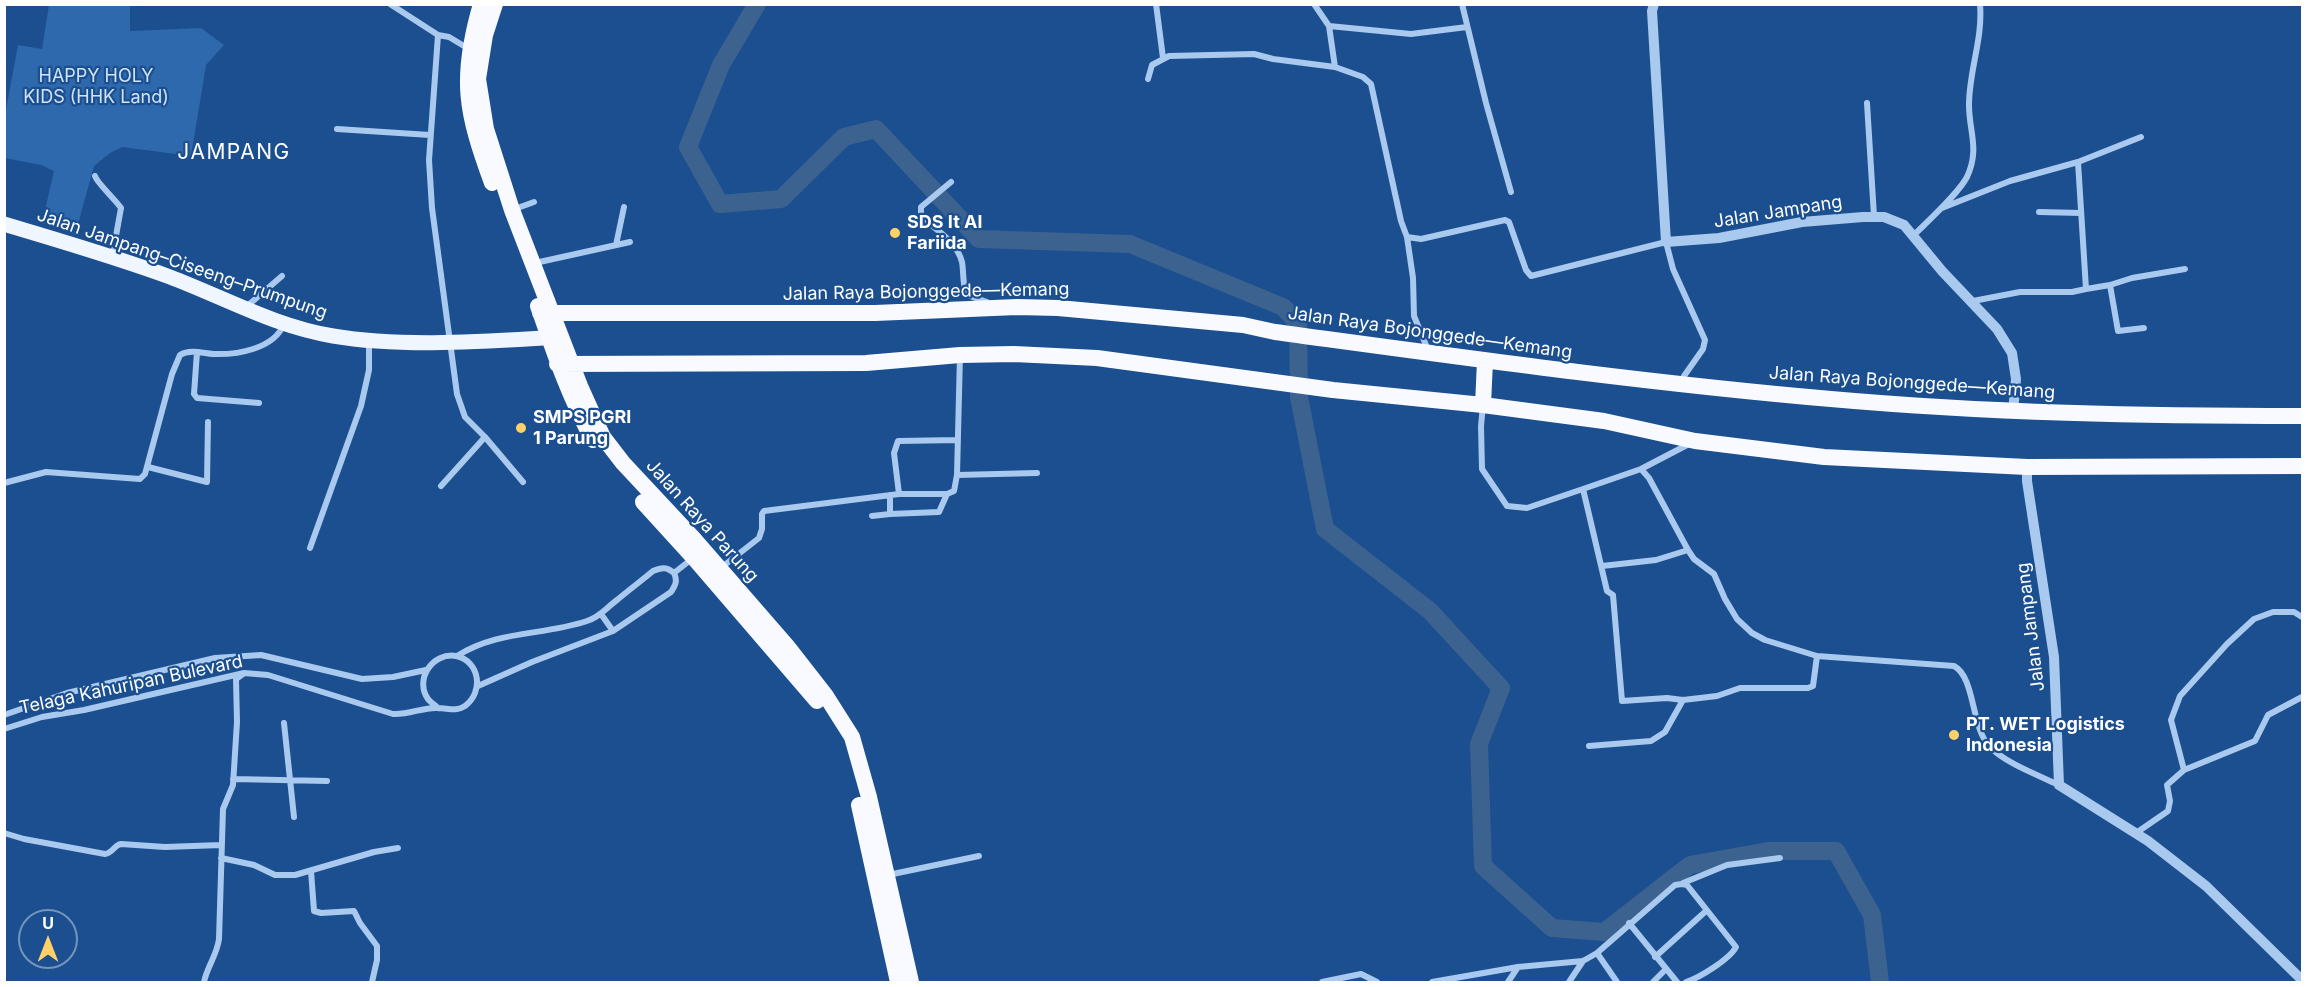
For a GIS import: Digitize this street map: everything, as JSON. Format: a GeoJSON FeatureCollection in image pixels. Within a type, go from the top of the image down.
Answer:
{"type":"FeatureCollection","features":[{"type":"Feature","properties":{"kind":"highway","name":"Jalan Raya Parung"},"geometry":{"type":"LineString","coordinates":[[481,4],[469,49],[467,78],[476,140],[555,337],[578,413],[610,465],[699,554],[816,700],[838,732],[851,768],[898,982]]}},
{"type":"Feature","properties":{"kind":"highway","name":"Jalan Raya Parung"},"geometry":{"type":"LineString","coordinates":[[495,4],[485,35],[478,79],[486,129],[546,313]]}},
{"type":"Feature","properties":{"kind":"highway","name":"Jalan Raya Bojonggede—Kemang"},"geometry":{"type":"LineString","coordinates":[[546,313],[863,313],[1017,307],[1068,308],[1243,325],[1275,332],[1485,361],[1831,399],[2013,412],[2128,416],[2302,416]]}},
{"type":"Feature","properties":{"kind":"highway"},"geometry":{"type":"LineString","coordinates":[[564,364],[866,363],[960,354],[1097,358],[1333,390],[1483,405],[1604,421],[1695,441],[1824,457],[2027,467],[2302,466]]}},
{"type":"Feature","properties":{"kind":"highway"},"geometry":{"type":"LineString","coordinates":[[1483,405],[1485,361]]}},
{"type":"Feature","properties":{"kind":"highway","name":"Jalan Raya Parung"},"geometry":{"type":"LineString","coordinates":[[699,554],[719,569],[788,646],[826,696],[852,737],[864,775],[911,982]]}},
{"type":"Feature","properties":{"kind":"main road","name":"Jalan Jampang–Ciseeng–Prumpung"},"geometry":{"type":"LineString","coordinates":[[4,224],[169,277],[284,323],[333,336],[369,340],[452,342],[555,337]]}},
{"type":"Feature","properties":{"kind":"street"},"geometry":{"type":"LineString","coordinates":[[390,4],[469,49]]}},
{"type":"Feature","properties":{"kind":"street"},"geometry":{"type":"LineString","coordinates":[[1156,4],[1163,58]]}},
{"type":"Feature","properties":{"kind":"street"},"geometry":{"type":"LineString","coordinates":[[1314,4],[1329,26],[1335,67]]}},
{"type":"Feature","properties":{"kind":"street"},"geometry":{"type":"LineString","coordinates":[[1462,4],[1511,192]]}},
{"type":"Feature","properties":{"kind":"street"},"geometry":{"type":"LineString","coordinates":[[1654,4],[1652,11],[1666,243],[1673,268],[1705,340],[1703,349],[1684,376]]}},
{"type":"Feature","properties":{"kind":"street"},"geometry":{"type":"LineString","coordinates":[[1914,235],[1961,187],[1973,160],[1969,106],[1982,24],[1980,4]]}},
{"type":"Feature","properties":{"kind":"street"},"geometry":{"type":"LineString","coordinates":[[1329,26],[1411,34],[1467,27]]}},
{"type":"Feature","properties":{"kind":"street"},"geometry":{"type":"LineString","coordinates":[[443,36],[430,135],[429,160],[432,208],[452,342],[457,394],[465,417],[523,482]]}},
{"type":"Feature","properties":{"kind":"street"},"geometry":{"type":"LineString","coordinates":[[1148,79],[1150,68],[1163,58],[1180,55],[1254,54],[1335,67],[1366,78],[1371,84],[1401,221],[1407,237],[1413,278],[1414,316],[1430,353]]}},
{"type":"Feature","properties":{"kind":"street"},"geometry":{"type":"LineString","coordinates":[[1867,103],[1874,216]]}},
{"type":"Feature","properties":{"kind":"street"},"geometry":{"type":"LineString","coordinates":[[337,129],[430,135]]}},
{"type":"Feature","properties":{"kind":"street"},"geometry":{"type":"LineString","coordinates":[[1938,209],[2010,182],[2078,162],[2141,137]]}},
{"type":"Feature","properties":{"kind":"street"},"geometry":{"type":"LineString","coordinates":[[2078,162],[2086,289]]}},
{"type":"Feature","properties":{"kind":"street"},"geometry":{"type":"LineString","coordinates":[[95,176],[98,183],[105,187],[121,208],[112,258]]}},
{"type":"Feature","properties":{"kind":"street"},"geometry":{"type":"LineString","coordinates":[[951,182],[921,207],[921,216],[952,243],[959,254],[963,287],[967,295],[987,302],[989,308]]}},
{"type":"Feature","properties":{"kind":"street"},"geometry":{"type":"LineString","coordinates":[[512,210],[534,202]]}},
{"type":"Feature","properties":{"kind":"street"},"geometry":{"type":"LineString","coordinates":[[616,245],[624,207]]}},
{"type":"Feature","properties":{"kind":"street"},"geometry":{"type":"LineString","coordinates":[[2039,212],[2081,213]]}},
{"type":"Feature","properties":{"kind":"street","name":"Jalan Jampang"},"geometry":{"type":"LineString","coordinates":[[1666,243],[1719,238],[1802,222],[1874,216],[1898,222],[1914,235],[1942,271],[1973,301],[1997,329],[2012,353],[2016,379],[2013,412]]}},
{"type":"Feature","properties":{"kind":"street"},"geometry":{"type":"LineString","coordinates":[[1407,237],[1421,239],[1505,220],[1509,222],[1526,270],[1533,277],[1666,243]]}},
{"type":"Feature","properties":{"kind":"street"},"geometry":{"type":"LineString","coordinates":[[531,263],[630,242]]}},
{"type":"Feature","properties":{"kind":"street"},"geometry":{"type":"LineString","coordinates":[[1973,301],[2020,292],[2072,292],[2185,269]]}},
{"type":"Feature","properties":{"kind":"street"},"geometry":{"type":"LineString","coordinates":[[245,308],[282,276]]}},
{"type":"Feature","properties":{"kind":"street"},"geometry":{"type":"LineString","coordinates":[[2110,285],[2118,331],[2144,328]]}},
{"type":"Feature","properties":{"kind":"street"},"geometry":{"type":"LineString","coordinates":[[4,483],[46,472],[138,479],[144,476],[176,363],[184,353],[230,353],[270,342],[279,334],[284,323]]}},
{"type":"Feature","properties":{"kind":"street"},"geometry":{"type":"LineString","coordinates":[[310,548],[361,406],[369,370],[369,340]]}},
{"type":"Feature","properties":{"kind":"street"},"geometry":{"type":"LineString","coordinates":[[197,352],[195,394],[197,398],[259,403]]}},
{"type":"Feature","properties":{"kind":"street"},"geometry":{"type":"LineString","coordinates":[[719,569],[759,538],[764,512],[899,494],[947,494],[954,491],[957,476],[960,354]]}},
{"type":"Feature","properties":{"kind":"street"},"geometry":{"type":"LineString","coordinates":[[1483,405],[1482,469],[1507,506],[1527,508],[1641,469],[1695,441]]}},
{"type":"Feature","properties":{"kind":"street"},"geometry":{"type":"LineString","coordinates":[[148,467],[207,482],[207,422]]}},
{"type":"Feature","properties":{"kind":"street"},"geometry":{"type":"LineString","coordinates":[[441,486],[484,437]]}},
{"type":"Feature","properties":{"kind":"street"},"geometry":{"type":"LineString","coordinates":[[899,494],[894,453],[898,441],[958,440]]}},
{"type":"Feature","properties":{"kind":"street","name":"Jalan Jampang"},"geometry":{"type":"LineString","coordinates":[[2027,467],[2026,481],[2054,657],[2059,785]]}},
{"type":"Feature","properties":{"kind":"street"},"geometry":{"type":"LineString","coordinates":[[1641,469],[1649,478],[1694,559],[1714,574],[1737,619],[1752,633],[1778,646],[1817,656],[1940,663],[1958,668],[1965,678],[1981,735],[1990,748],[2020,767],[2059,785],[2135,834],[2206,886],[2302,980]]}},
{"type":"Feature","properties":{"kind":"street"},"geometry":{"type":"LineString","coordinates":[[957,476],[1037,473]]}},
{"type":"Feature","properties":{"kind":"street"},"geometry":{"type":"LineString","coordinates":[[1582,489],[1607,591],[1613,595],[1622,701],[1667,698],[1683,700],[1717,696],[1740,688],[1812,687],[1817,656]]}},
{"type":"Feature","properties":{"kind":"street"},"geometry":{"type":"LineString","coordinates":[[872,516],[939,512],[947,494]]}},
{"type":"Feature","properties":{"kind":"street"},"geometry":{"type":"LineString","coordinates":[[890,495],[890,514]]}},
{"type":"Feature","properties":{"kind":"street"},"geometry":{"type":"LineString","coordinates":[[1602,566],[1656,560],[1688,550]]}},
{"type":"Feature","properties":{"kind":"street"},"geometry":{"type":"LineString","coordinates":[[672,571],[699,554]]}},
{"type":"Feature","properties":{"kind":"street"},"geometry":{"type":"LineString","coordinates":[[457,656],[475,645],[498,638],[567,626],[602,614],[653,571],[661,567],[672,571],[677,578],[676,586],[671,592],[613,631],[532,662],[478,686]]}},
{"type":"Feature","properties":{"kind":"street"},"geometry":{"type":"LineString","coordinates":[[2184,770],[2171,720],[2180,696],[2227,644],[2254,619],[2273,612],[2294,612],[2302,617]]}},
{"type":"Feature","properties":{"kind":"street"},"geometry":{"type":"LineString","coordinates":[[602,614],[613,631]]}},
{"type":"Feature","properties":{"kind":"street","name":"Telaga Kahuripan Bulevard"},"geometry":{"type":"LineString","coordinates":[[4,715],[67,693],[215,657],[261,655],[362,679],[393,677],[426,670]]}},
{"type":"Feature","properties":{"kind":"street"},"geometry":{"type":"LineString","coordinates":[[445,656],[457,656],[469,662],[476,673],[478,686],[473,698],[464,707],[451,710],[438,708],[427,698],[423,684],[426,670],[434,661],[445,656]]}},
{"type":"Feature","properties":{"kind":"street"},"geometry":{"type":"LineString","coordinates":[[204,982],[207,969],[218,947],[224,809],[233,779],[237,722],[236,679],[244,673]]}},
{"type":"Feature","properties":{"kind":"street","name":"Telaga Kahuripan Bulevard"},"geometry":{"type":"LineString","coordinates":[[4,729],[42,717],[84,710],[244,673],[268,675],[393,714],[438,708]]}},
{"type":"Feature","properties":{"kind":"street"},"geometry":{"type":"LineString","coordinates":[[2135,834],[2157,821],[2168,811],[2170,801],[2167,785],[2184,770],[2255,741],[2268,715],[2302,697]]}},
{"type":"Feature","properties":{"kind":"street"},"geometry":{"type":"LineString","coordinates":[[1589,746],[1651,741],[1665,732],[1683,700]]}},
{"type":"Feature","properties":{"kind":"street"},"geometry":{"type":"LineString","coordinates":[[38,703],[42,717]]}},
{"type":"Feature","properties":{"kind":"street"},"geometry":{"type":"LineString","coordinates":[[284,723],[294,817]]}},
{"type":"Feature","properties":{"kind":"street"},"geometry":{"type":"LineString","coordinates":[[233,779],[327,781]]}},
{"type":"Feature","properties":{"kind":"street"},"geometry":{"type":"LineString","coordinates":[[4,833],[24,839],[105,854],[121,844],[165,847],[221,845]]}},
{"type":"Feature","properties":{"kind":"street"},"geometry":{"type":"LineString","coordinates":[[221,858],[254,865],[275,874],[295,875],[374,852],[398,848]]}},
{"type":"Feature","properties":{"kind":"street"},"geometry":{"type":"LineString","coordinates":[[887,875],[979,856]]}},
{"type":"Feature","properties":{"kind":"street"},"geometry":{"type":"LineString","coordinates":[[1432,982],[1518,967],[1583,961],[1597,953],[1675,885],[1727,865],[1780,858]]}},
{"type":"Feature","properties":{"kind":"street"},"geometry":{"type":"LineString","coordinates":[[311,871],[314,911],[321,913],[354,911],[377,946],[377,960],[372,982]]}},
{"type":"Feature","properties":{"kind":"street"},"geometry":{"type":"LineString","coordinates":[[1682,884],[1687,885],[1736,948],[1696,978],[1686,982]]}},
{"type":"Feature","properties":{"kind":"street"},"geometry":{"type":"LineString","coordinates":[[1655,957],[1707,911]]}},
{"type":"Feature","properties":{"kind":"street"},"geometry":{"type":"LineString","coordinates":[[1629,923],[1677,982]]}},
{"type":"Feature","properties":{"kind":"street"},"geometry":{"type":"LineString","coordinates":[[1597,953],[1617,982]]}},
{"type":"Feature","properties":{"kind":"street"},"geometry":{"type":"LineString","coordinates":[[1569,982],[1583,961]]}},
{"type":"Feature","properties":{"kind":"street"},"geometry":{"type":"LineString","coordinates":[[1508,982],[1518,967]]}},
{"type":"Feature","properties":{"kind":"street"},"geometry":{"type":"LineString","coordinates":[[1653,982],[1665,970]]}},
{"type":"Feature","properties":{"kind":"street"},"geometry":{"type":"LineString","coordinates":[[1322,982],[1360,974],[1377,982]]}},
{"type":"Feature","properties":{"kind":"street"},"geometry":{"type":"LineString","coordinates":[[1458,982],[1463,976]]}},
{"type":"Feature","properties":{"kind":"green space","name":"HAPPY HOLY KIDS (HHK Land)"},"geometry":{"type":"Polygon","coordinates":[[[49,5],[130,5],[130,31],[201,28],[224,45],[206,65],[191,156],[122,147],[110,153],[94,166],[75,235],[42,223],[54,171],[41,165],[5,158],[5,115],[18,45],[42,49],[49,5]]]}},
{"type":"Feature","properties":{"kind":"waterway"},"geometry":{"type":"LineString","coordinates":[[757,4],[721,65],[688,147],[720,204],[781,199],[844,137],[876,129],[979,239],[1130,244],[1283,307],[1298,323],[1299,397],[1325,529],[1430,611],[1501,688],[1479,744],[1483,866],[1552,928],[1604,932],[1690,865],[1768,851],[1836,851],[1872,915],[1880,982]]}},
{"type":"Feature","properties":{"kind":"place","name":"SDS It Al Fariida"},"geometry":{"type":"Point","coordinates":[895,233]}},
{"type":"Feature","properties":{"kind":"place","name":"SMPS PGRI 1 Parung"},"geometry":{"type":"Point","coordinates":[521,428]}},
{"type":"Feature","properties":{"kind":"place","name":"PT. WET Logistics Indonesia"},"geometry":{"type":"Point","coordinates":[1954,735]}},
{"type":"Feature","properties":{"kind":"district","name":"JAMPANG"},"geometry":{"type":"Point","coordinates":[234,153]}}]}
